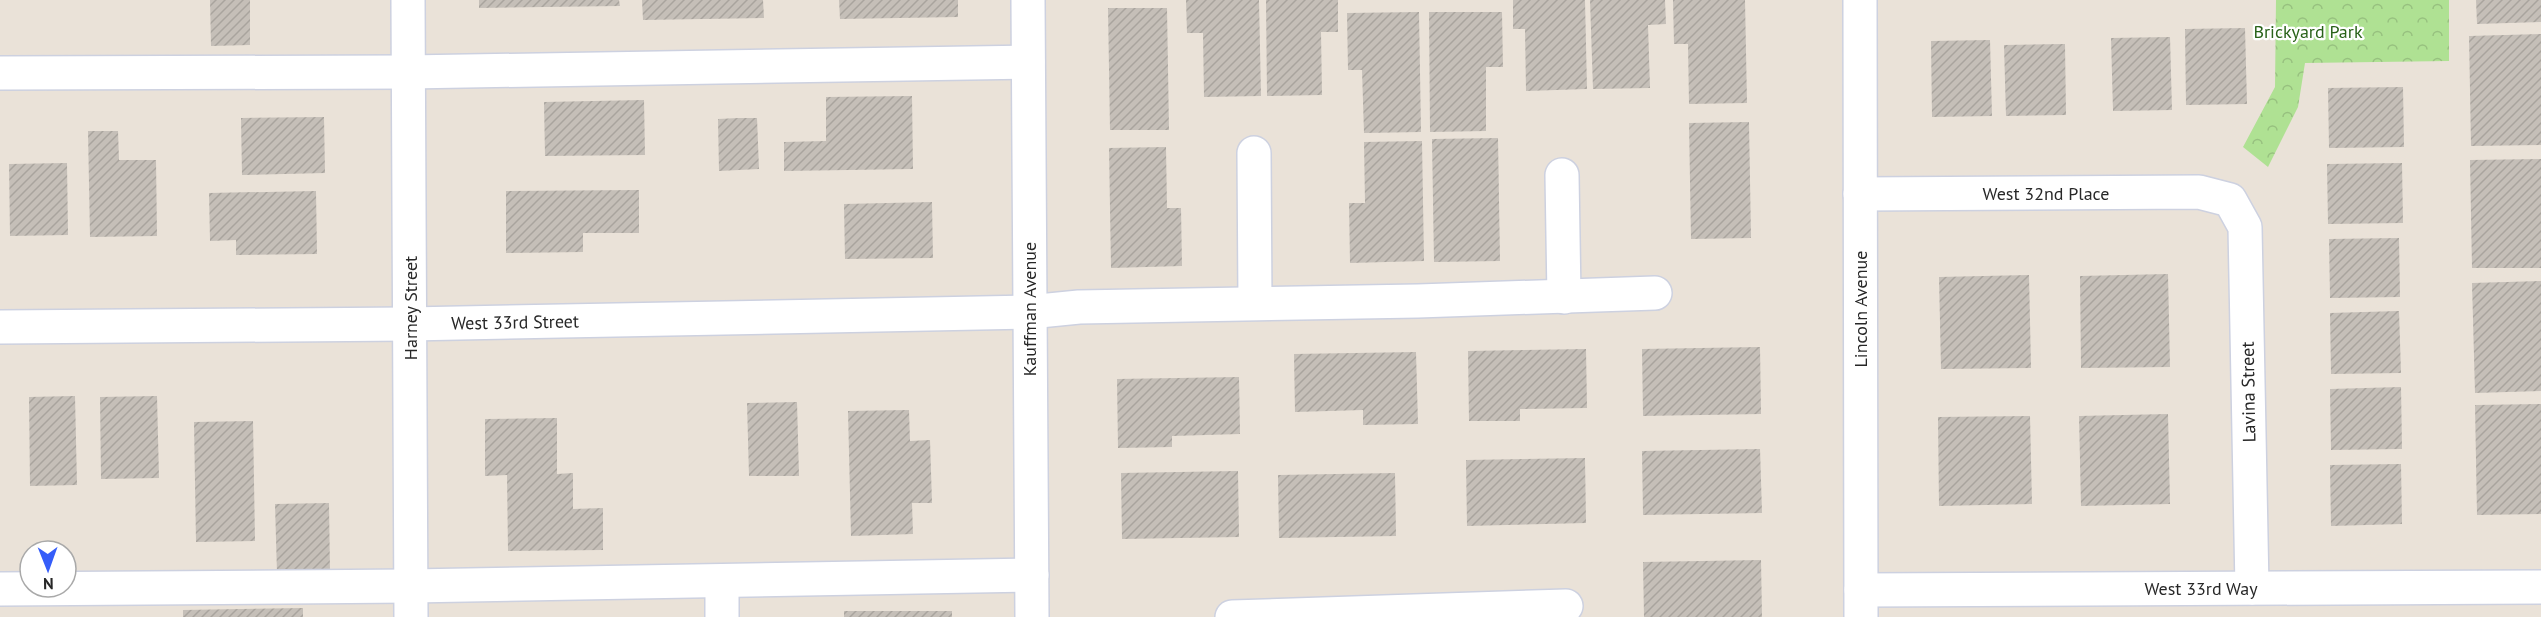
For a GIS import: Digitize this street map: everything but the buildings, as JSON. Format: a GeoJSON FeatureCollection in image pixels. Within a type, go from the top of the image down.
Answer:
{"type":"FeatureCollection","features":[{"type":"Feature","properties":{"kind":"street","name":"Harney Street"},"geometry":{"type":"LineString","coordinates":[[408,0],[411,602]]}},
{"type":"Feature","properties":{"kind":"street","name":"Kauffman Avenue"},"geometry":{"type":"LineString","coordinates":[[1028,0],[1032,617]]}},
{"type":"Feature","properties":{"kind":"street","name":"Lincoln Avenue"},"geometry":{"type":"LineString","coordinates":[[1860,0],[1861,603]]}},
{"type":"Feature","properties":{"kind":"street"},"geometry":{"type":"LineString","coordinates":[[0,73],[408,72],[1028,62]]}},
{"type":"Feature","properties":{"kind":"street"},"geometry":{"type":"LineString","coordinates":[[1254,153],[1255,302]]}},
{"type":"Feature","properties":{"kind":"street"},"geometry":{"type":"LineString","coordinates":[[1562,176],[1564,297]]}},
{"type":"Feature","properties":{"kind":"street","name":"West 32nd Place"},"geometry":{"type":"LineString","coordinates":[[1860,194],[2199,192],[2230,200]]}},
{"type":"Feature","properties":{"kind":"street","name":"Lavina Street"},"geometry":{"type":"LineString","coordinates":[[2230,200],[2245,227],[2252,588]]}},
{"type":"Feature","properties":{"kind":"street","name":"West 33rd Street"},"geometry":{"type":"LineString","coordinates":[[0,327],[410,324],[1029,312],[1078,307],[1255,302],[1418,301],[1655,293]]}},
{"type":"Feature","properties":{"kind":"street"},"geometry":{"type":"LineString","coordinates":[[0,589],[69,603],[411,602],[722,581],[1032,575]]}},
{"type":"Feature","properties":{"kind":"street"},"geometry":{"type":"LineString","coordinates":[[722,581],[722,617]]}},
{"type":"Feature","properties":{"kind":"street","name":"West 33rd Way"},"geometry":{"type":"LineString","coordinates":[[1861,603],[2252,588],[2541,587]]}},
{"type":"Feature","properties":{"kind":"street"},"geometry":{"type":"LineString","coordinates":[[1232,617],[1566,606]]}},
{"type":"Feature","properties":{"kind":"green space","name":"Brickyard Park"},"geometry":{"type":"Polygon","coordinates":[[[2276,0],[2449,0],[2449,61],[2305,63],[2298,107],[2268,167],[2243,147],[2275,87],[2276,0]]]}}]}
